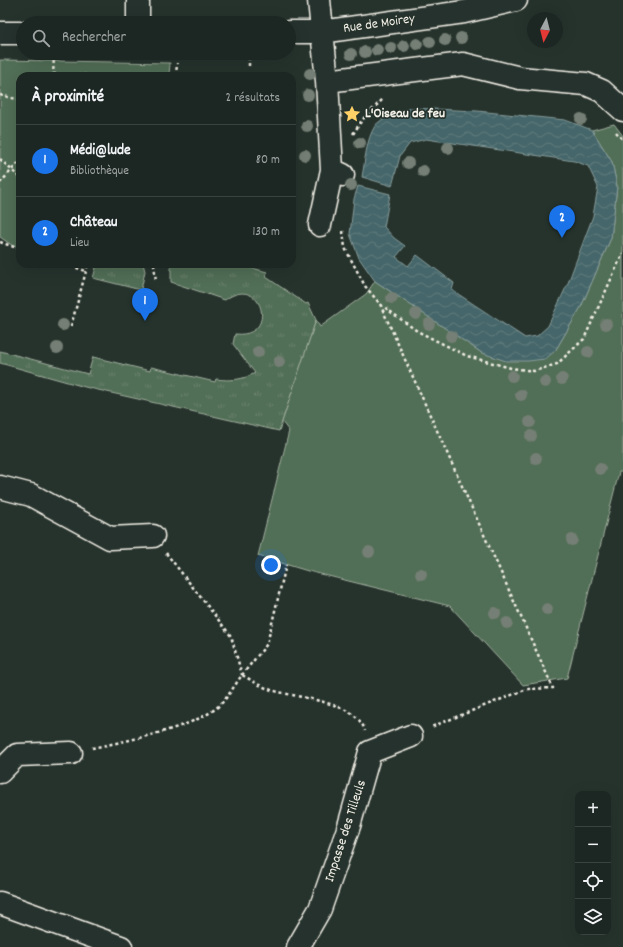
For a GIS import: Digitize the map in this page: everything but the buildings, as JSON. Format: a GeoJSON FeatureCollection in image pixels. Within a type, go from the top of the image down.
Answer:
{"type":"FeatureCollection","features":[{"type":"Feature","properties":{"kind":"street"},"geometry":{"type":"LineString","coordinates":[[138,0],[138,16]]}},
{"type":"Feature","properties":{"kind":"street"},"geometry":{"type":"LineString","coordinates":[[319,0],[321,32],[338,172],[320,225]]}},
{"type":"Feature","properties":{"kind":"street","name":"Rue de Moirey"},"geometry":{"type":"LineString","coordinates":[[296,32],[321,32],[464,12],[516,0]]}},
{"type":"Feature","properties":{"kind":"street"},"geometry":{"type":"LineString","coordinates":[[0,33],[16,33]]}},
{"type":"Feature","properties":{"kind":"street"},"geometry":{"type":"LineString","coordinates":[[328,81],[463,64],[520,78],[586,84],[602,91],[623,110]]}},
{"type":"Feature","properties":{"kind":"street"},"geometry":{"type":"LineString","coordinates":[[0,487],[31,496],[110,538],[153,536]]}},
{"type":"Feature","properties":{"kind":"street"},"geometry":{"type":"LineString","coordinates":[[370,752],[410,736]]}},
{"type":"Feature","properties":{"kind":"street","name":"Impasse des Tilleuls"},"geometry":{"type":"LineString","coordinates":[[298,947],[320,910],[349,826],[370,752]]}},
{"type":"Feature","properties":{"kind":"street"},"geometry":{"type":"LineString","coordinates":[[0,772],[17,755],[71,753]]}},
{"type":"Feature","properties":{"kind":"street"},"geometry":{"type":"LineString","coordinates":[[0,903],[121,947]]}},
{"type":"Feature","properties":{"kind":"path"},"geometry":{"type":"LineString","coordinates":[[53,72],[54,60]]}},
{"type":"Feature","properties":{"kind":"path"},"geometry":{"type":"LineString","coordinates":[[249,60],[249,66]]}},
{"type":"Feature","properties":{"kind":"path"},"geometry":{"type":"LineString","coordinates":[[176,72],[177,63]]}},
{"type":"Feature","properties":{"kind":"path"},"geometry":{"type":"LineString","coordinates":[[0,95],[16,99]]}},
{"type":"Feature","properties":{"kind":"path"},"geometry":{"type":"LineString","coordinates":[[352,136],[362,120],[384,98]]}},
{"type":"Feature","properties":{"kind":"path"},"geometry":{"type":"LineString","coordinates":[[0,159],[16,174]]}},
{"type":"Feature","properties":{"kind":"path"},"geometry":{"type":"LineString","coordinates":[[0,183],[16,166]]}},
{"type":"Feature","properties":{"kind":"path"},"geometry":{"type":"LineString","coordinates":[[342,228],[344,248],[365,286],[380,304],[417,331],[467,356],[511,368],[534,371],[557,364],[584,339],[623,252]]}},
{"type":"Feature","properties":{"kind":"path"},"geometry":{"type":"LineString","coordinates":[[0,239],[1,243],[16,248]]}},
{"type":"Feature","properties":{"kind":"path"},"geometry":{"type":"LineString","coordinates":[[77,268],[86,271]]}},
{"type":"Feature","properties":{"kind":"path"},"geometry":{"type":"LineString","coordinates":[[71,326],[87,268]]}},
{"type":"Feature","properties":{"kind":"path"},"geometry":{"type":"LineString","coordinates":[[154,268],[156,281]]}},
{"type":"Feature","properties":{"kind":"path"},"geometry":{"type":"LineString","coordinates":[[380,304],[553,688],[527,689],[410,736]]}},
{"type":"Feature","properties":{"kind":"path"},"geometry":{"type":"LineString","coordinates":[[153,536],[231,636],[242,675],[267,689],[343,708],[362,722],[370,752]]}},
{"type":"Feature","properties":{"kind":"path"},"geometry":{"type":"LineString","coordinates":[[71,753],[186,725],[217,708],[267,644],[286,565]]}},
{"type":"Feature","properties":{"kind":"green space"},"geometry":{"type":"Polygon","coordinates":[[[0,60],[170,63],[169,72],[16,72],[16,247],[0,237],[0,60]]]}},
{"type":"Feature","properties":{"kind":"green space"},"geometry":{"type":"Polygon","coordinates":[[[614,124],[623,136],[623,472],[619,472],[567,678],[523,685],[450,606],[308,571],[258,556],[289,431],[282,422],[316,320],[320,327],[366,294],[375,281],[482,353],[555,351],[581,307],[611,238],[617,186],[612,162],[592,130],[614,124]]]}},
{"type":"Feature","properties":{"kind":"green space"},"geometry":{"type":"Polygon","coordinates":[[[96,268],[144,268],[145,271],[141,290],[93,278],[96,268]]]}},
{"type":"Feature","properties":{"kind":"green space"},"geometry":{"type":"Polygon","coordinates":[[[171,268],[252,268],[267,272],[266,277],[306,304],[308,303],[316,320],[279,431],[85,387],[0,363],[0,351],[88,374],[93,357],[150,371],[151,367],[215,382],[216,379],[236,379],[255,373],[233,344],[235,334],[249,333],[258,327],[261,318],[261,308],[256,300],[248,294],[238,294],[225,300],[171,282],[171,268]]]}},
{"type":"Feature","properties":{"kind":"water"},"geometry":{"type":"Polygon","coordinates":[[[411,108],[477,111],[565,120],[592,130],[612,162],[617,186],[611,238],[581,307],[555,351],[545,359],[506,361],[482,353],[375,281],[359,258],[350,234],[354,199],[358,186],[390,194],[384,227],[394,238],[405,246],[396,257],[408,266],[417,255],[454,283],[452,290],[525,338],[537,336],[548,326],[568,283],[593,216],[598,187],[588,166],[574,161],[426,139],[410,143],[400,156],[392,186],[362,177],[368,144],[375,126],[381,120],[411,108]]]}},
{"type":"Feature","properties":{"kind":"place","name":"L'Oiseau de feu"},"geometry":{"type":"Point","coordinates":[352,114]}},
{"type":"Feature","properties":{"kind":"place","name":"Château"},"geometry":{"type":"Point","coordinates":[562,238]}},
{"type":"Feature","properties":{"kind":"place","name":"Médi@lude"},"geometry":{"type":"Point","coordinates":[145,321]}}]}
